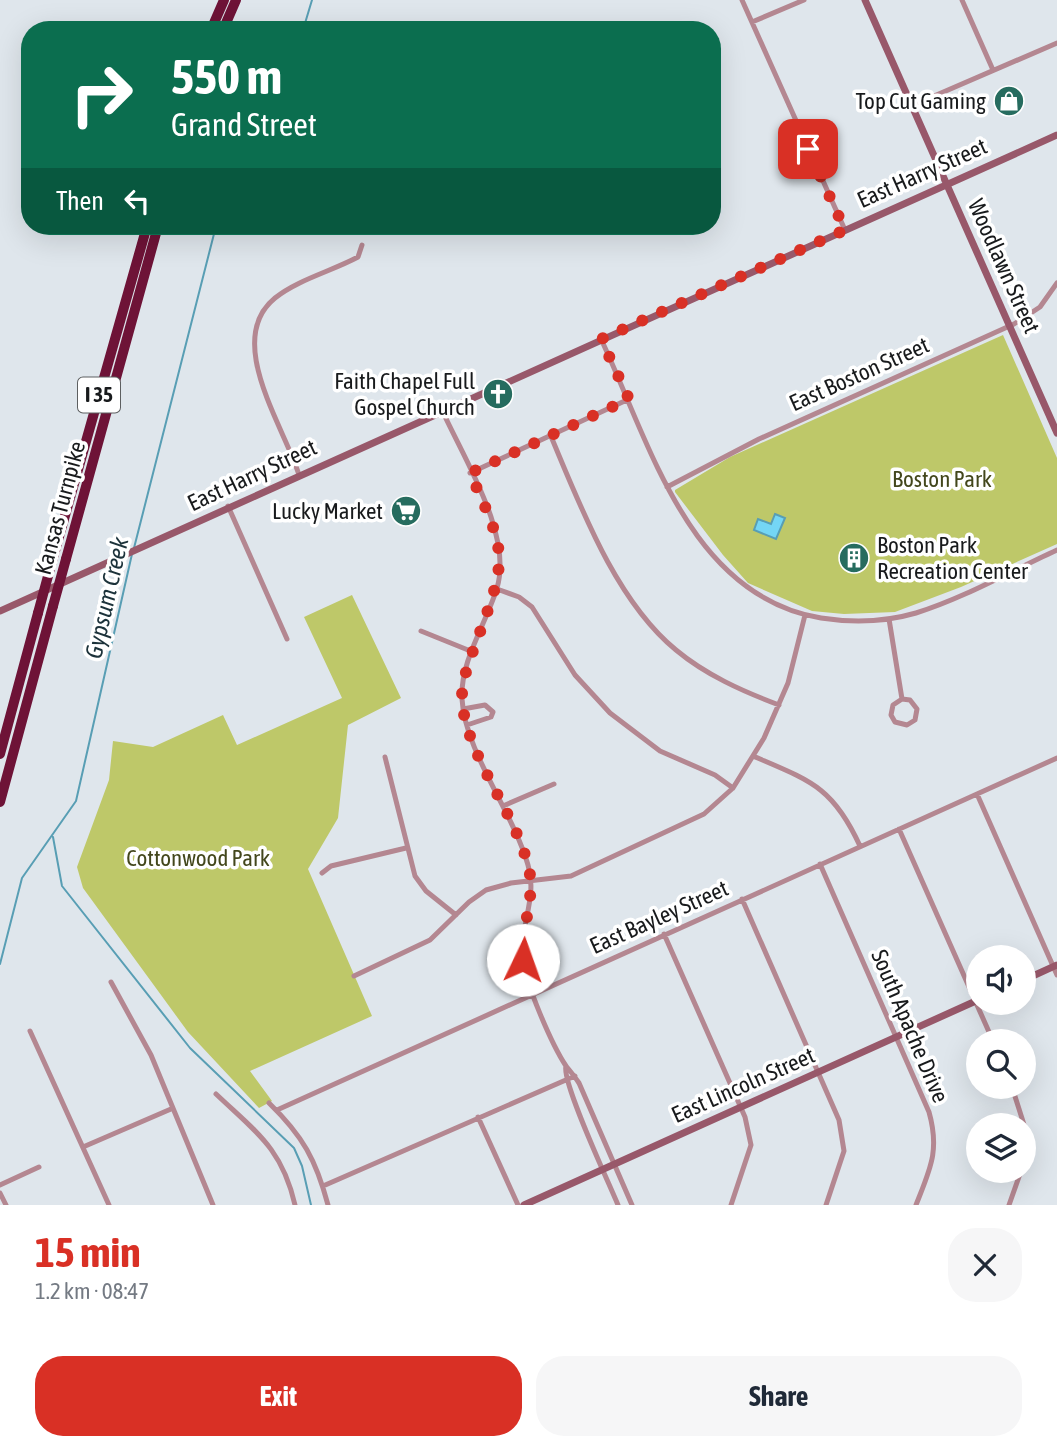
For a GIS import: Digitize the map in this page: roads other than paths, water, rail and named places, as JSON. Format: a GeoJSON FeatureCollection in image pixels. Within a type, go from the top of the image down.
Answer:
{"type":"FeatureCollection","features":[{"type":"Feature","properties":{"kind":"highway"},"geometry":{"type":"LineString","coordinates":[[215,21],[224,0]]}},
{"type":"Feature","properties":{"kind":"highway"},"geometry":{"type":"LineString","coordinates":[[227,21],[236,0]]}},
{"type":"Feature","properties":{"kind":"highway","name":"Kansas Turnpike"},"geometry":{"type":"LineString","coordinates":[[0,754],[144,235]]}},
{"type":"Feature","properties":{"kind":"highway","name":"Kansas Turnpike"},"geometry":{"type":"LineString","coordinates":[[0,802],[156,235]]}},
{"type":"Feature","properties":{"kind":"main road","name":"Woodlawn Street"},"geometry":{"type":"LineString","coordinates":[[864,0],[1057,433]]}},
{"type":"Feature","properties":{"kind":"main road","name":"East Harry Street"},"geometry":{"type":"LineString","coordinates":[[0,611],[228,506],[1057,135]]}},
{"type":"Feature","properties":{"kind":"main road"},"geometry":{"type":"LineString","coordinates":[[1036,975],[1055,966]]}},
{"type":"Feature","properties":{"kind":"main road","name":"East Lincoln Street"},"geometry":{"type":"LineString","coordinates":[[524,1205],[966,1006]]}},
{"type":"Feature","properties":{"kind":"street"},"geometry":{"type":"LineString","coordinates":[[742,0],[845,230]]}},
{"type":"Feature","properties":{"kind":"street"},"geometry":{"type":"LineString","coordinates":[[752,22],[804,0]]}},
{"type":"Feature","properties":{"kind":"street"},"geometry":{"type":"LineString","coordinates":[[962,0],[993,70]]}},
{"type":"Feature","properties":{"kind":"street"},"geometry":{"type":"LineString","coordinates":[[911,106],[1057,43]]}},
{"type":"Feature","properties":{"kind":"street"},"geometry":{"type":"LineString","coordinates":[[299,475],[255,365],[257,326],[275,298],[358,257],[362,246]]}},
{"type":"Feature","properties":{"kind":"street","name":"East Boston Street"},"geometry":{"type":"LineString","coordinates":[[667,487],[759,439],[1009,326],[1041,307],[1057,283]]}},
{"type":"Feature","properties":{"kind":"street"},"geometry":{"type":"LineString","coordinates":[[601,339],[667,487],[709,552],[745,588],[805,615],[846,622],[890,619],[916,613],[1057,551]]}},
{"type":"Feature","properties":{"kind":"street"},"geometry":{"type":"LineString","coordinates":[[470,473],[629,399]]}},
{"type":"Feature","properties":{"kind":"street"},"geometry":{"type":"LineString","coordinates":[[442,410],[499,544],[501,563],[497,589],[463,682],[463,709],[467,724],[526,858],[531,881],[531,903],[522,945],[524,969],[566,1066],[575,1076],[632,1205]]}},
{"type":"Feature","properties":{"kind":"street"},"geometry":{"type":"LineString","coordinates":[[550,434],[606,558],[657,632],[701,668],[779,705]]}},
{"type":"Feature","properties":{"kind":"street"},"geometry":{"type":"LineString","coordinates":[[228,506],[287,639]]}},
{"type":"Feature","properties":{"kind":"street"},"geometry":{"type":"LineString","coordinates":[[497,589],[519,597],[532,607],[575,675],[610,713],[660,751],[715,775],[733,788]]}},
{"type":"Feature","properties":{"kind":"street"},"geometry":{"type":"LineString","coordinates":[[354,976],[430,940],[486,890],[571,876],[704,814],[733,788],[779,705],[805,615]]}},
{"type":"Feature","properties":{"kind":"street"},"geometry":{"type":"LineString","coordinates":[[890,619],[902,699]]}},
{"type":"Feature","properties":{"kind":"street"},"geometry":{"type":"LineString","coordinates":[[421,631],[473,652]]}},
{"type":"Feature","properties":{"kind":"street"},"geometry":{"type":"LineString","coordinates":[[902,699],[910,700],[917,709],[915,720],[907,725],[899,725],[891,715],[893,705],[902,699]]}},
{"type":"Feature","properties":{"kind":"street"},"geometry":{"type":"LineString","coordinates":[[463,709],[485,705],[492,708],[491,717],[467,724]]}},
{"type":"Feature","properties":{"kind":"street"},"geometry":{"type":"LineString","coordinates":[[753,756],[821,789],[845,814],[860,846]]}},
{"type":"Feature","properties":{"kind":"street"},"geometry":{"type":"LineString","coordinates":[[385,757],[406,848],[420,884],[456,915]]}},
{"type":"Feature","properties":{"kind":"street","name":"East Bayley Street"},"geometry":{"type":"LineString","coordinates":[[277,1110],[1057,758]]}},
{"type":"Feature","properties":{"kind":"street"},"geometry":{"type":"LineString","coordinates":[[503,806],[554,784]]}},
{"type":"Feature","properties":{"kind":"street"},"geometry":{"type":"LineString","coordinates":[[977,794],[1057,975]]}},
{"type":"Feature","properties":{"kind":"street"},"geometry":{"type":"LineString","coordinates":[[899,829],[966,977]]}},
{"type":"Feature","properties":{"kind":"street"},"geometry":{"type":"LineString","coordinates":[[322,873],[331,866],[406,848]]}},
{"type":"Feature","properties":{"kind":"street","name":"South Apache Drive"},"geometry":{"type":"LineString","coordinates":[[820,864],[929,1112],[936,1140],[930,1169],[916,1205]]}},
{"type":"Feature","properties":{"kind":"street"},"geometry":{"type":"LineString","coordinates":[[742,899],[843,1136],[844,1151],[826,1205]]}},
{"type":"Feature","properties":{"kind":"street"},"geometry":{"type":"LineString","coordinates":[[664,934],[741,1107],[751,1145],[731,1205]]}},
{"type":"Feature","properties":{"kind":"street"},"geometry":{"type":"LineString","coordinates":[[111,982],[151,1055],[171,1110],[213,1205]]}},
{"type":"Feature","properties":{"kind":"street"},"geometry":{"type":"LineString","coordinates":[[30,1031],[109,1205]]}},
{"type":"Feature","properties":{"kind":"street"},"geometry":{"type":"LineString","coordinates":[[566,1066],[566,1080],[618,1205]]}},
{"type":"Feature","properties":{"kind":"street"},"geometry":{"type":"LineString","coordinates":[[323,1186],[575,1076]]}},
{"type":"Feature","properties":{"kind":"street"},"geometry":{"type":"LineString","coordinates":[[216,1094],[272,1148],[285,1171],[295,1205]]}},
{"type":"Feature","properties":{"kind":"street"},"geometry":{"type":"LineString","coordinates":[[269,1103],[306,1146],[328,1205]]}},
{"type":"Feature","properties":{"kind":"street"},"geometry":{"type":"LineString","coordinates":[[83,1147],[171,1110]]}},
{"type":"Feature","properties":{"kind":"street"},"geometry":{"type":"LineString","coordinates":[[478,1117],[518,1205]]}},
{"type":"Feature","properties":{"kind":"street"},"geometry":{"type":"LineString","coordinates":[[0,1185],[39,1167]]}},
{"type":"Feature","properties":{"kind":"street"},"geometry":{"type":"LineString","coordinates":[[1009,1205],[1017,1183]]}},
{"type":"Feature","properties":{"kind":"street"},"geometry":{"type":"LineString","coordinates":[[0,1193],[6,1205]]}},
{"type":"Feature","properties":{"kind":"water"},"geometry":{"type":"Polygon","coordinates":[[[775,514],[785,518],[776,539],[754,530],[758,519],[771,524],[775,514]]]}},
{"type":"Feature","properties":{"kind":"waterway","name":"Gypsum Creek"},"geometry":{"type":"LineString","coordinates":[[306,21],[312,0]]}},
{"type":"Feature","properties":{"kind":"waterway","name":"Gypsum Creek"},"geometry":{"type":"LineString","coordinates":[[134,548],[214,235]]}},
{"type":"Feature","properties":{"kind":"waterway","name":"Gypsum Creek"},"geometry":{"type":"LineString","coordinates":[[0,964],[22,878],[76,801],[132,554]]}},
{"type":"Feature","properties":{"kind":"waterway"},"geometry":{"type":"LineString","coordinates":[[53,837],[62,886],[190,1048],[294,1148],[302,1166],[311,1205]]}},
{"type":"Feature","properties":{"kind":"place","name":"Top Cut Gaming"},"geometry":{"type":"Point","coordinates":[1009,101]}},
{"type":"Feature","properties":{"kind":"place","name":"Faith Chapel Full Gospel Church"},"geometry":{"type":"Point","coordinates":[498,394]}},
{"type":"Feature","properties":{"kind":"place","name":"Lucky Market"},"geometry":{"type":"Point","coordinates":[406,511]}},
{"type":"Feature","properties":{"kind":"place","name":"Boston Park Recreation Center"},"geometry":{"type":"Point","coordinates":[854,558]}},
{"type":"Feature","properties":{"kind":"park label","name":"Boston Park"},"geometry":{"type":"Point","coordinates":[942,479]}},
{"type":"Feature","properties":{"kind":"park label","name":"Cottonwood Park"},"geometry":{"type":"Point","coordinates":[198,858]}}]}
